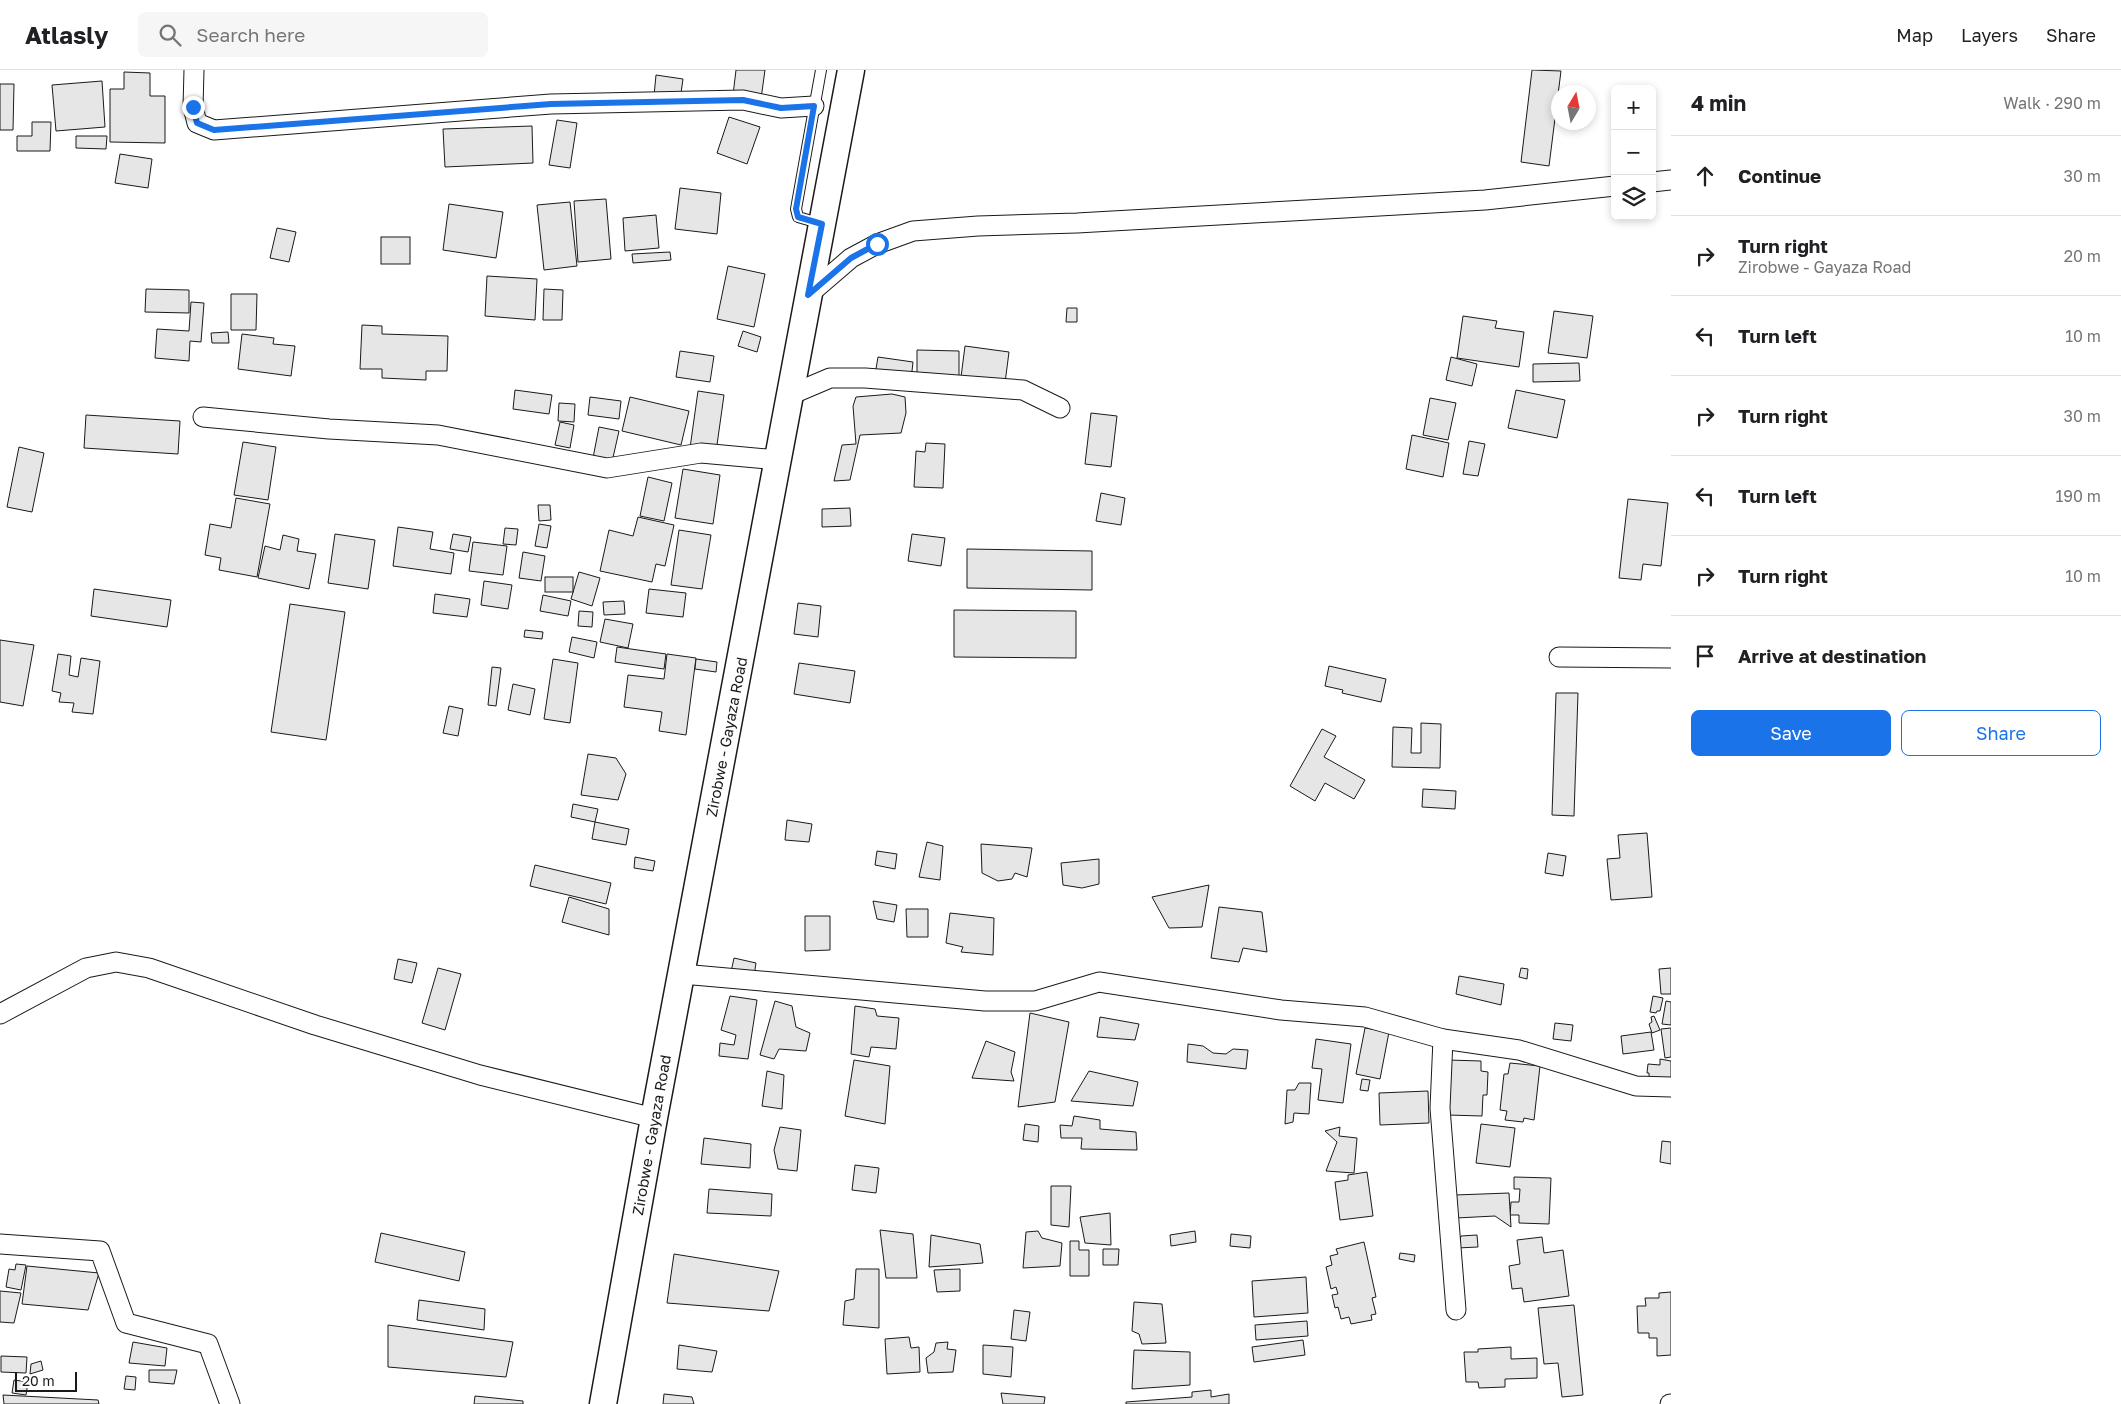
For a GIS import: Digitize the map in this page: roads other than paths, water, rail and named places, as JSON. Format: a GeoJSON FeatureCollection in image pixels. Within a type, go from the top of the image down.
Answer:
{"type":"FeatureCollection","features":[{"type":"Feature","properties":{"kind":"street"},"geometry":{"type":"LineString","coordinates":[[194,70],[193,107],[197,123],[214,130],[551,104],[743,100],[781,108],[814,106]]}},
{"type":"Feature","properties":{"kind":"street","name":"Zirobwe - Gayaza Road"},"geometry":{"type":"LineString","coordinates":[[603,1404],[654,1118],[851,70]]}},
{"type":"Feature","properties":{"kind":"street"},"geometry":{"type":"LineString","coordinates":[[1656,182],[1671,180]]}},
{"type":"Feature","properties":{"kind":"street"},"geometry":{"type":"LineString","coordinates":[[808,295],[851,258],[877,244],[913,231],[1485,200],[1611,186]]}},
{"type":"Feature","properties":{"kind":"street"},"geometry":{"type":"LineString","coordinates":[[790,395],[830,378],[865,378],[1023,390],[1060,408]]}},
{"type":"Feature","properties":{"kind":"street"},"geometry":{"type":"LineString","coordinates":[[203,417],[329,429],[438,435],[607,468],[701,453],[778,460]]}},
{"type":"Feature","properties":{"kind":"street"},"geometry":{"type":"LineString","coordinates":[[1559,657],[1671,658]]}},
{"type":"Feature","properties":{"kind":"street"},"geometry":{"type":"LineString","coordinates":[[0,1014],[86,968],[116,962],[149,968],[315,1025],[480,1075],[654,1118]]}},
{"type":"Feature","properties":{"kind":"street"},"geometry":{"type":"LineString","coordinates":[[682,974],[985,1001],[1035,1001],[1099,982],[1281,1010],[1365,1017],[1443,1039],[1519,1050],[1636,1086],[1671,1087]]}},
{"type":"Feature","properties":{"kind":"street"},"geometry":{"type":"LineString","coordinates":[[1443,1039],[1440,1108],[1456,1310]]}},
{"type":"Feature","properties":{"kind":"street"},"geometry":{"type":"LineString","coordinates":[[0,1244],[100,1251],[126,1323],[208,1344],[230,1404]]}},
{"type":"Feature","properties":{"kind":"lane"},"geometry":{"type":"LineString","coordinates":[[821,70],[796,209],[798,217],[822,224]]}}]}
